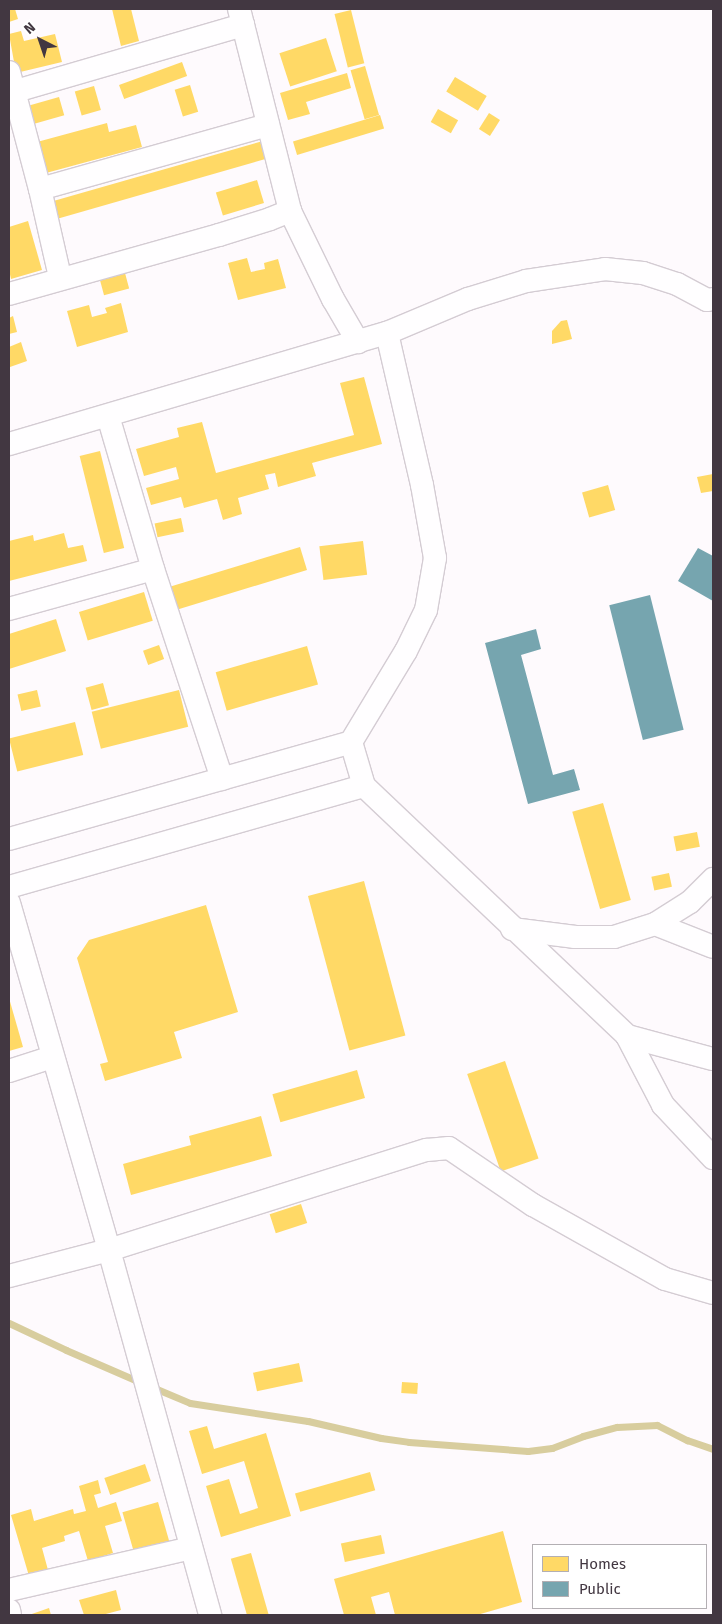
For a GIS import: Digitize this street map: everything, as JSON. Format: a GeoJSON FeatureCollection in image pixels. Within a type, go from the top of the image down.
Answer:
{"type":"FeatureCollection","features":[{"type":"Feature","properties":{"kind":"street"},"geometry":{"type":"LineString","coordinates":[[60,278],[40,189],[10,86],[241,17],[290,211],[333,299],[358,342]]}},
{"type":"Feature","properties":{"kind":"street"},"geometry":{"type":"LineString","coordinates":[[40,189],[268,125]]}},
{"type":"Feature","properties":{"kind":"street"},"geometry":{"type":"LineString","coordinates":[[9,294],[60,278],[219,235],[290,211]]}},
{"type":"Feature","properties":{"kind":"street"},"geometry":{"type":"LineString","coordinates":[[9,444],[387,333],[468,299],[526,281],[605,269],[644,273],[677,284],[707,300],[713,299]]}},
{"type":"Feature","properties":{"kind":"street"},"geometry":{"type":"LineString","coordinates":[[9,839],[351,742],[406,651],[426,610],[435,558],[422,485],[387,333]]}},
{"type":"Feature","properties":{"kind":"street"},"geometry":{"type":"LineString","coordinates":[[108,416],[153,569],[222,779]]}},
{"type":"Feature","properties":{"kind":"street"},"geometry":{"type":"LineString","coordinates":[[9,609],[153,569]]}},
{"type":"Feature","properties":{"kind":"street"},"geometry":{"type":"LineString","coordinates":[[351,742],[364,786],[512,929],[627,1036],[663,1105],[713,1158]]}},
{"type":"Feature","properties":{"kind":"street"},"geometry":{"type":"LineString","coordinates":[[9,887],[364,786]]}},
{"type":"Feature","properties":{"kind":"street"},"geometry":{"type":"LineString","coordinates":[[512,929],[574,937],[614,938],[655,924],[690,902],[713,879]]}},
{"type":"Feature","properties":{"kind":"street"},"geometry":{"type":"LineString","coordinates":[[9,903],[109,1250],[210,1615]]}},
{"type":"Feature","properties":{"kind":"street"},"geometry":{"type":"LineString","coordinates":[[655,924],[713,947]]}},
{"type":"Feature","properties":{"kind":"street"},"geometry":{"type":"LineString","coordinates":[[627,1036],[713,1059]]}},
{"type":"Feature","properties":{"kind":"street"},"geometry":{"type":"LineString","coordinates":[[9,1071],[52,1057]]}},
{"type":"Feature","properties":{"kind":"street"},"geometry":{"type":"LineString","coordinates":[[9,1276],[109,1250],[427,1150],[449,1148],[533,1206],[665,1279],[713,1293]]}},
{"type":"Feature","properties":{"kind":"street"},"geometry":{"type":"LineString","coordinates":[[9,1590],[191,1548]]}},
{"type":"Feature","properties":{"kind":"street"},"geometry":{"type":"LineString","coordinates":[[9,1610],[10,1615]]}},
{"type":"Feature","properties":{"kind":"building: Homes"},"geometry":{"type":"Polygon","coordinates":[[[9,9],[15,9],[18,19],[9,22],[9,9]]]}},
{"type":"Feature","properties":{"kind":"building: Homes"},"geometry":{"type":"Polygon","coordinates":[[[112,9],[131,9],[139,41],[121,46],[112,9]]]}},
{"type":"Feature","properties":{"kind":"building: Homes"},"geometry":{"type":"Polygon","coordinates":[[[351,10],[364,63],[348,67],[335,14],[351,10]]]}},
{"type":"Feature","properties":{"kind":"building: Homes"},"geometry":{"type":"Polygon","coordinates":[[[21,31],[24,41],[55,34],[62,62],[16,73],[9,34],[21,31]]]}},
{"type":"Feature","properties":{"kind":"building: Homes"},"geometry":{"type":"Polygon","coordinates":[[[326,38],[337,71],[290,86],[279,53],[326,38]]]}},
{"type":"Feature","properties":{"kind":"building: Homes"},"geometry":{"type":"Polygon","coordinates":[[[182,62],[187,76],[124,99],[119,85],[182,62]]]}},
{"type":"Feature","properties":{"kind":"building: Homes"},"geometry":{"type":"Polygon","coordinates":[[[365,66],[379,115],[365,119],[351,70],[365,66]]]}},
{"type":"Feature","properties":{"kind":"building: Homes"},"geometry":{"type":"Polygon","coordinates":[[[347,73],[351,88],[306,102],[310,114],[288,120],[280,93],[347,73]]]}},
{"type":"Feature","properties":{"kind":"building: Homes"},"geometry":{"type":"Polygon","coordinates":[[[455,77],[487,96],[478,111],[446,92],[455,77]]]}},
{"type":"Feature","properties":{"kind":"building: Homes"},"geometry":{"type":"Polygon","coordinates":[[[190,85],[198,112],[183,116],[175,90],[190,85]]]}},
{"type":"Feature","properties":{"kind":"building: Homes"},"geometry":{"type":"Polygon","coordinates":[[[94,86],[101,110],[82,116],[75,92],[94,86]]]}},
{"type":"Feature","properties":{"kind":"building: Homes"},"geometry":{"type":"Polygon","coordinates":[[[59,97],[64,115],[34,124],[29,106],[59,97]]]}},
{"type":"Feature","properties":{"kind":"building: Homes"},"geometry":{"type":"Polygon","coordinates":[[[438,109],[458,120],[451,133],[431,122],[438,109]]]}},
{"type":"Feature","properties":{"kind":"building: Homes"},"geometry":{"type":"Polygon","coordinates":[[[489,113],[500,120],[490,136],[479,129],[489,113]]]}},
{"type":"Feature","properties":{"kind":"building: Homes"},"geometry":{"type":"Polygon","coordinates":[[[380,115],[384,128],[297,155],[293,142],[380,115]]]}},
{"type":"Feature","properties":{"kind":"building: Homes"},"geometry":{"type":"Polygon","coordinates":[[[107,123],[109,132],[136,125],[142,147],[46,173],[37,142],[107,123]]]}},
{"type":"Feature","properties":{"kind":"building: Homes"},"geometry":{"type":"Polygon","coordinates":[[[263,141],[268,158],[58,218],[53,201],[263,141]]]}},
{"type":"Feature","properties":{"kind":"building: Homes"},"geometry":{"type":"Polygon","coordinates":[[[257,180],[264,203],[223,216],[216,193],[257,180]]]}},
{"type":"Feature","properties":{"kind":"building: Homes"},"geometry":{"type":"Polygon","coordinates":[[[28,221],[42,270],[11,279],[9,270],[9,227],[28,221]]]}},
{"type":"Feature","properties":{"kind":"building: Homes"},"geometry":{"type":"Polygon","coordinates":[[[247,258],[251,272],[265,269],[264,263],[278,259],[286,288],[238,300],[228,263],[247,258]]]}},
{"type":"Feature","properties":{"kind":"building: Homes"},"geometry":{"type":"Polygon","coordinates":[[[125,273],[129,288],[104,295],[100,280],[125,273]]]}},
{"type":"Feature","properties":{"kind":"building: Homes"},"geometry":{"type":"Polygon","coordinates":[[[121,303],[128,332],[77,347],[67,311],[89,305],[92,317],[107,313],[105,308],[121,303]]]}},
{"type":"Feature","properties":{"kind":"building: Homes"},"geometry":{"type":"Polygon","coordinates":[[[13,316],[17,332],[9,334],[9,318],[13,316]]]}},
{"type":"Feature","properties":{"kind":"building: Homes"},"geometry":{"type":"Polygon","coordinates":[[[567,320],[572,339],[552,344],[552,331],[561,321],[567,320]]]}},
{"type":"Feature","properties":{"kind":"building: Homes"},"geometry":{"type":"Polygon","coordinates":[[[21,342],[27,361],[10,367],[9,347],[21,342]]]}},
{"type":"Feature","properties":{"kind":"building: Homes"},"geometry":{"type":"Polygon","coordinates":[[[364,377],[382,444],[312,463],[316,476],[278,487],[275,473],[265,475],[269,489],[238,498],[242,514],[223,520],[217,499],[184,508],[181,497],[151,505],[146,488],[179,479],[176,467],[144,476],[136,449],[179,437],[177,428],[202,422],[216,473],[354,435],[340,383],[364,377]]]}},
{"type":"Feature","properties":{"kind":"building: Homes"},"geometry":{"type":"Polygon","coordinates":[[[100,451],[124,548],[104,553],[80,456],[100,451]]]}},
{"type":"Feature","properties":{"kind":"building: Homes"},"geometry":{"type":"Polygon","coordinates":[[[713,474],[713,491],[701,493],[697,477],[713,474]]]}},
{"type":"Feature","properties":{"kind":"building: Homes"},"geometry":{"type":"Polygon","coordinates":[[[608,485],[615,510],[589,517],[582,492],[608,485]]]}},
{"type":"Feature","properties":{"kind":"building: Homes"},"geometry":{"type":"Polygon","coordinates":[[[181,518],[184,532],[158,537],[155,524],[181,518]]]}},
{"type":"Feature","properties":{"kind":"building: Homes"},"geometry":{"type":"Polygon","coordinates":[[[64,533],[68,548],[83,545],[87,561],[9,581],[9,541],[33,535],[34,541],[64,533]]]}},
{"type":"Feature","properties":{"kind":"building: Homes"},"geometry":{"type":"Polygon","coordinates":[[[363,541],[367,575],[323,580],[319,546],[363,541]]]}},
{"type":"Feature","properties":{"kind":"building: Homes"},"geometry":{"type":"Polygon","coordinates":[[[300,547],[307,570],[176,610],[169,587],[300,547]]]}},
{"type":"Feature","properties":{"kind":"building: Homes"},"geometry":{"type":"Polygon","coordinates":[[[144,592],[153,621],[88,641],[79,612],[144,592]]]}},
{"type":"Feature","properties":{"kind":"building: Homes"},"geometry":{"type":"Polygon","coordinates":[[[56,619],[66,651],[9,669],[9,634],[56,619]]]}},
{"type":"Feature","properties":{"kind":"building: Homes"},"geometry":{"type":"Polygon","coordinates":[[[159,645],[164,659],[148,665],[143,651],[159,645]]]}},
{"type":"Feature","properties":{"kind":"building: Homes"},"geometry":{"type":"Polygon","coordinates":[[[307,646],[318,684],[227,711],[216,672],[307,646]]]}},
{"type":"Feature","properties":{"kind":"building: Homes"},"geometry":{"type":"Polygon","coordinates":[[[103,683],[109,705],[92,710],[86,688],[103,683]]]}},
{"type":"Feature","properties":{"kind":"building: Homes"},"geometry":{"type":"Polygon","coordinates":[[[37,690],[41,707],[21,711],[18,694],[37,690]]]}},
{"type":"Feature","properties":{"kind":"building: Homes"},"geometry":{"type":"Polygon","coordinates":[[[179,690],[188,727],[101,749],[92,712],[179,690]]]}},
{"type":"Feature","properties":{"kind":"building: Homes"},"geometry":{"type":"Polygon","coordinates":[[[75,722],[83,755],[17,771],[9,738],[75,722]]]}},
{"type":"Feature","properties":{"kind":"building: Homes"},"geometry":{"type":"Polygon","coordinates":[[[603,803],[631,900],[600,909],[572,812],[603,803]]]}},
{"type":"Feature","properties":{"kind":"building: Homes"},"geometry":{"type":"Polygon","coordinates":[[[697,832],[700,847],[676,851],[673,837],[697,832]]]}},
{"type":"Feature","properties":{"kind":"building: Homes"},"geometry":{"type":"Polygon","coordinates":[[[669,873],[672,887],[654,890],[651,877],[669,873]]]}},
{"type":"Feature","properties":{"kind":"building: Homes"},"geometry":{"type":"Polygon","coordinates":[[[364,881],[405,1036],[349,1051],[308,896],[364,881]]]}},
{"type":"Feature","properties":{"kind":"building: Homes"},"geometry":{"type":"Polygon","coordinates":[[[206,905],[238,1012],[174,1032],[182,1058],[105,1081],[100,1064],[108,1062],[77,958],[89,940],[206,905]]]}},
{"type":"Feature","properties":{"kind":"building: Homes"},"geometry":{"type":"Polygon","coordinates":[[[9,998],[23,1047],[9,1051],[9,998]]]}},
{"type":"Feature","properties":{"kind":"building: Homes"},"geometry":{"type":"Polygon","coordinates":[[[505,1061],[539,1158],[501,1171],[467,1074],[505,1061]]]}},
{"type":"Feature","properties":{"kind":"building: Homes"},"geometry":{"type":"Polygon","coordinates":[[[357,1070],[365,1098],[280,1122],[272,1094],[357,1070]]]}},
{"type":"Feature","properties":{"kind":"building: Homes"},"geometry":{"type":"Polygon","coordinates":[[[261,1116],[272,1156],[131,1195],[123,1164],[191,1145],[189,1136],[261,1116]]]}},
{"type":"Feature","properties":{"kind":"building: Homes"},"geometry":{"type":"Polygon","coordinates":[[[301,1204],[307,1223],[276,1233],[270,1214],[301,1204]]]}},
{"type":"Feature","properties":{"kind":"building: Homes"},"geometry":{"type":"Polygon","coordinates":[[[299,1363],[303,1382],[257,1391],[253,1373],[299,1363]]]}},
{"type":"Feature","properties":{"kind":"building: Homes"},"geometry":{"type":"Polygon","coordinates":[[[402,1382],[418,1383],[417,1394],[401,1393],[402,1382]]]}},
{"type":"Feature","properties":{"kind":"building: Homes"},"geometry":{"type":"Polygon","coordinates":[[[207,1426],[214,1449],[266,1433],[291,1516],[221,1537],[206,1486],[229,1479],[240,1514],[258,1508],[244,1461],[202,1474],[189,1431],[207,1426]]]}},
{"type":"Feature","properties":{"kind":"building: Homes"},"geometry":{"type":"Polygon","coordinates":[[[145,1464],[151,1481],[110,1495],[104,1478],[145,1464]]]}},
{"type":"Feature","properties":{"kind":"building: Homes"},"geometry":{"type":"Polygon","coordinates":[[[370,1472],[375,1490],[300,1512],[295,1493],[370,1472]]]}},
{"type":"Feature","properties":{"kind":"building: Homes"},"geometry":{"type":"Polygon","coordinates":[[[98,1480],[101,1493],[94,1495],[98,1508],[116,1502],[122,1521],[105,1526],[113,1553],[88,1561],[79,1531],[64,1536],[65,1541],[42,1548],[48,1570],[29,1576],[11,1515],[31,1509],[34,1521],[73,1509],[74,1514],[86,1511],[79,1486],[98,1480]]]}},
{"type":"Feature","properties":{"kind":"building: Homes"},"geometry":{"type":"Polygon","coordinates":[[[158,1502],[169,1541],[134,1552],[122,1512],[158,1502]]]}},
{"type":"Feature","properties":{"kind":"building: Homes"},"geometry":{"type":"Polygon","coordinates":[[[503,1531],[522,1602],[477,1615],[395,1615],[389,1592],[371,1597],[376,1615],[344,1615],[334,1579],[503,1531]]]}},
{"type":"Feature","properties":{"kind":"building: Homes"},"geometry":{"type":"Polygon","coordinates":[[[381,1535],[385,1554],[345,1562],[341,1544],[381,1535]]]}},
{"type":"Feature","properties":{"kind":"building: Homes"},"geometry":{"type":"Polygon","coordinates":[[[251,1553],[269,1615],[247,1615],[231,1559],[251,1553]]]}},
{"type":"Feature","properties":{"kind":"building: Homes"},"geometry":{"type":"Polygon","coordinates":[[[116,1590],[121,1610],[102,1615],[84,1615],[79,1600],[116,1590]]]}},
{"type":"Feature","properties":{"kind":"building: Homes"},"geometry":{"type":"Polygon","coordinates":[[[49,1608],[51,1615],[29,1615],[49,1608]]]}},
{"type":"Feature","properties":{"kind":"building: Public"},"geometry":{"type":"Polygon","coordinates":[[[698,548],[713,556],[713,601],[678,581],[698,548]]]}},
{"type":"Feature","properties":{"kind":"building: Public"},"geometry":{"type":"Polygon","coordinates":[[[650,595],[684,730],[643,740],[609,605],[650,595]]]}},
{"type":"Feature","properties":{"kind":"building: Public"},"geometry":{"type":"Polygon","coordinates":[[[536,629],[541,649],[521,655],[553,775],[574,769],[580,790],[528,804],[485,643],[536,629]]]}},
{"type":"Feature","properties":{"kind":"waterway"},"geometry":{"type":"LineString","coordinates":[[9,1323],[140,1382]]}},
{"type":"Feature","properties":{"kind":"waterway"},"geometry":{"type":"LineString","coordinates":[[152,1387],[190,1403],[308,1421],[381,1438],[409,1442],[528,1451],[552,1448],[583,1436],[617,1427],[657,1425],[687,1440],[713,1449]]}}]}
